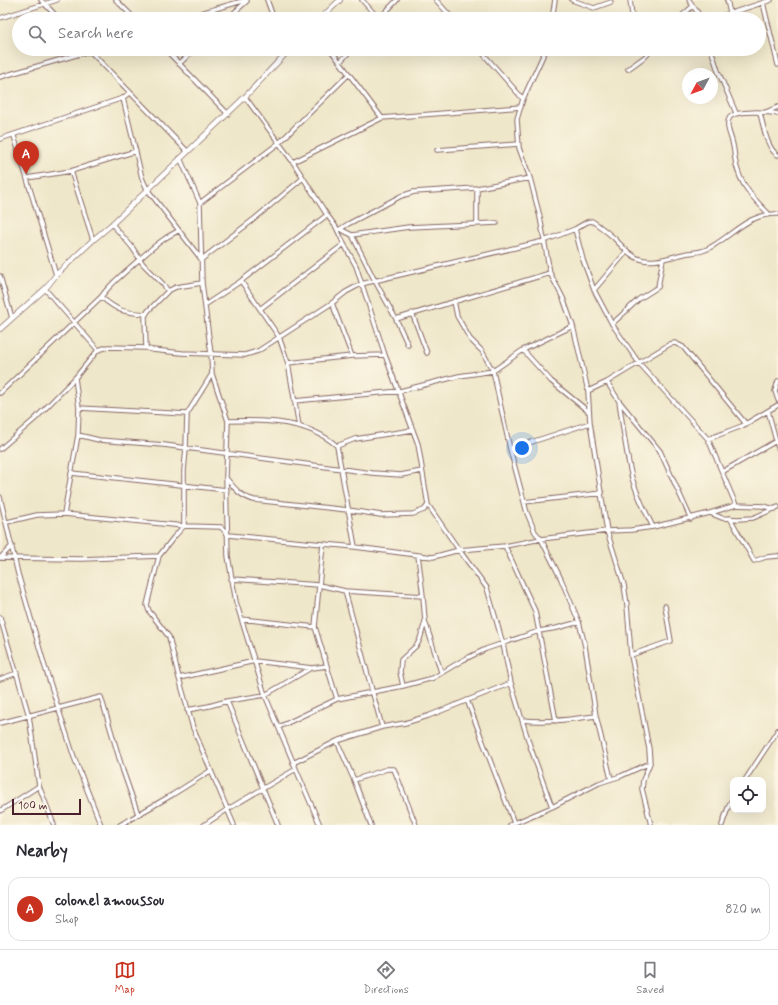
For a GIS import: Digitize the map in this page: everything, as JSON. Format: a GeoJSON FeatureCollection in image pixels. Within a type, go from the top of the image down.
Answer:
{"type":"FeatureCollection","features":[{"type":"Feature","properties":{"kind":"street"},"geometry":{"type":"LineString","coordinates":[[41,0],[52,12]]}},
{"type":"Feature","properties":{"kind":"street"},"geometry":{"type":"LineString","coordinates":[[19,12],[58,0]]}},
{"type":"Feature","properties":{"kind":"street"},"geometry":{"type":"LineString","coordinates":[[116,0],[128,12]]}},
{"type":"Feature","properties":{"kind":"street"},"geometry":{"type":"LineString","coordinates":[[205,12],[247,0]]}},
{"type":"Feature","properties":{"kind":"street"},"geometry":{"type":"LineString","coordinates":[[234,12],[247,0]]}},
{"type":"Feature","properties":{"kind":"street"},"geometry":{"type":"LineString","coordinates":[[266,0],[271,12]]}},
{"type":"Feature","properties":{"kind":"street"},"geometry":{"type":"LineString","coordinates":[[327,12],[340,0]]}},
{"type":"Feature","properties":{"kind":"street"},"geometry":{"type":"LineString","coordinates":[[362,0],[373,12]]}},
{"type":"Feature","properties":{"kind":"street"},"geometry":{"type":"LineString","coordinates":[[386,12],[397,0]]}},
{"type":"Feature","properties":{"kind":"street"},"geometry":{"type":"LineString","coordinates":[[436,0],[447,12]]}},
{"type":"Feature","properties":{"kind":"street"},"geometry":{"type":"LineString","coordinates":[[553,12],[555,0]]}},
{"type":"Feature","properties":{"kind":"street"},"geometry":{"type":"LineString","coordinates":[[572,0],[594,8],[611,2]]}},
{"type":"Feature","properties":{"kind":"street"},"geometry":{"type":"LineString","coordinates":[[630,0],[632,12]]}},
{"type":"Feature","properties":{"kind":"street"},"geometry":{"type":"LineString","coordinates":[[689,0],[697,12]]}},
{"type":"Feature","properties":{"kind":"street"},"geometry":{"type":"LineString","coordinates":[[727,0],[730,12]]}},
{"type":"Feature","properties":{"kind":"street"},"geometry":{"type":"LineString","coordinates":[[733,12],[772,0]]}},
{"type":"Feature","properties":{"kind":"street"},"geometry":{"type":"LineString","coordinates":[[763,3],[765,12]]}},
{"type":"Feature","properties":{"kind":"street"},"geometry":{"type":"LineString","coordinates":[[686,12],[693,6]]}},
{"type":"Feature","properties":{"kind":"street"},"geometry":{"type":"LineString","coordinates":[[0,18],[12,14]]}},
{"type":"Feature","properties":{"kind":"street"},"geometry":{"type":"LineString","coordinates":[[766,15],[778,65]]}},
{"type":"Feature","properties":{"kind":"street"},"geometry":{"type":"LineString","coordinates":[[0,77],[69,56]]}},
{"type":"Feature","properties":{"kind":"street"},"geometry":{"type":"LineString","coordinates":[[95,56],[187,151]]}},
{"type":"Feature","properties":{"kind":"street"},"geometry":{"type":"LineString","coordinates":[[172,56],[228,113]]}},
{"type":"Feature","properties":{"kind":"street"},"geometry":{"type":"LineString","coordinates":[[179,64],[188,56]]}},
{"type":"Feature","properties":{"kind":"street"},"geometry":{"type":"LineString","coordinates":[[0,329],[44,289],[56,275],[112,224],[245,97],[283,56]]}},
{"type":"Feature","properties":{"kind":"street"},"geometry":{"type":"LineString","coordinates":[[335,56],[382,118]]}},
{"type":"Feature","properties":{"kind":"street"},"geometry":{"type":"LineString","coordinates":[[340,62],[346,56]]}},
{"type":"Feature","properties":{"kind":"street"},"geometry":{"type":"LineString","coordinates":[[485,56],[523,99]]}},
{"type":"Feature","properties":{"kind":"street"},"geometry":{"type":"LineString","coordinates":[[543,56],[523,99],[517,120],[519,148],[530,178],[540,216],[550,273],[563,298],[573,326],[588,391],[590,423],[607,531],[624,585],[631,655],[649,749],[650,763],[643,780],[642,789],[651,825]]}},
{"type":"Feature","properties":{"kind":"street"},"geometry":{"type":"LineString","coordinates":[[628,69],[646,56]]}},
{"type":"Feature","properties":{"kind":"street"},"geometry":{"type":"LineString","coordinates":[[713,56],[718,72],[736,113]]}},
{"type":"Feature","properties":{"kind":"street"},"geometry":{"type":"LineString","coordinates":[[200,203],[279,144],[349,74]]}},
{"type":"Feature","properties":{"kind":"street"},"geometry":{"type":"LineString","coordinates":[[0,140],[123,98],[130,92]]}},
{"type":"Feature","properties":{"kind":"street"},"geometry":{"type":"LineString","coordinates":[[245,97],[293,162],[336,227],[356,266],[385,355],[414,430],[418,444],[428,505],[487,588],[503,644],[511,683],[530,746],[552,807]]}},
{"type":"Feature","properties":{"kind":"street"},"geometry":{"type":"LineString","coordinates":[[123,98],[142,178],[148,189],[176,225],[178,231],[202,259]]}},
{"type":"Feature","properties":{"kind":"street"},"geometry":{"type":"LineString","coordinates":[[293,162],[382,118],[521,107]]}},
{"type":"Feature","properties":{"kind":"street"},"geometry":{"type":"LineString","coordinates":[[768,214],[748,192],[738,173],[728,130],[728,123],[730,118],[736,113],[760,113],[778,107]]}},
{"type":"Feature","properties":{"kind":"street"},"geometry":{"type":"LineString","coordinates":[[765,112],[778,114]]}},
{"type":"Feature","properties":{"kind":"street"},"geometry":{"type":"LineString","coordinates":[[760,113],[770,146],[775,154],[778,155]]}},
{"type":"Feature","properties":{"kind":"street"},"geometry":{"type":"LineString","coordinates":[[14,136],[56,275]]}},
{"type":"Feature","properties":{"kind":"street"},"geometry":{"type":"LineString","coordinates":[[437,150],[519,144]]}},
{"type":"Feature","properties":{"kind":"street"},"geometry":{"type":"LineString","coordinates":[[27,178],[71,171],[136,151]]}},
{"type":"Feature","properties":{"kind":"street"},"geometry":{"type":"LineString","coordinates":[[180,158],[200,203],[202,283],[212,374],[228,421],[226,490],[228,556],[231,579],[236,602],[265,695],[320,825]]}},
{"type":"Feature","properties":{"kind":"street"},"geometry":{"type":"LineString","coordinates":[[71,171],[93,240]]}},
{"type":"Feature","properties":{"kind":"street"},"geometry":{"type":"LineString","coordinates":[[202,259],[253,220],[303,178]]}},
{"type":"Feature","properties":{"kind":"street"},"geometry":{"type":"LineString","coordinates":[[340,229],[401,196],[414,192],[477,188],[530,178]]}},
{"type":"Feature","properties":{"kind":"street"},"geometry":{"type":"LineString","coordinates":[[477,188],[477,224]]}},
{"type":"Feature","properties":{"kind":"street"},"geometry":{"type":"LineString","coordinates":[[0,448],[35,420],[75,378],[98,350],[108,347],[146,348],[182,354],[246,355],[258,351],[332,304],[346,292],[361,284],[544,241],[575,229],[587,222],[592,221],[614,238],[627,251],[638,258],[651,260],[690,253],[699,253],[711,248],[741,225],[753,219],[768,214],[778,214]]}},
{"type":"Feature","properties":{"kind":"street"},"geometry":{"type":"LineString","coordinates":[[205,305],[241,281],[327,215]]}},
{"type":"Feature","properties":{"kind":"street"},"geometry":{"type":"LineString","coordinates":[[336,227],[352,235],[409,227],[497,223]]}},
{"type":"Feature","properties":{"kind":"street"},"geometry":{"type":"LineString","coordinates":[[112,224],[168,291]]}},
{"type":"Feature","properties":{"kind":"street"},"geometry":{"type":"LineString","coordinates":[[575,229],[594,290],[612,324],[639,363],[708,439],[736,505]]}},
{"type":"Feature","properties":{"kind":"street"},"geometry":{"type":"LineString","coordinates":[[0,393],[102,297],[108,288],[166,236],[178,231]]}},
{"type":"Feature","properties":{"kind":"street"},"geometry":{"type":"LineString","coordinates":[[352,235],[408,345]]}},
{"type":"Feature","properties":{"kind":"street"},"geometry":{"type":"LineString","coordinates":[[260,308],[344,244]]}},
{"type":"Feature","properties":{"kind":"street"},"geometry":{"type":"LineString","coordinates":[[594,290],[627,251]]}},
{"type":"Feature","properties":{"kind":"street"},"geometry":{"type":"LineString","coordinates":[[612,324],[639,299],[658,287],[663,259]]}},
{"type":"Feature","properties":{"kind":"street"},"geometry":{"type":"LineString","coordinates":[[396,319],[550,273]]}},
{"type":"Feature","properties":{"kind":"street"},"geometry":{"type":"LineString","coordinates":[[0,276],[12,318]]}},
{"type":"Feature","properties":{"kind":"street"},"geometry":{"type":"LineString","coordinates":[[241,281],[279,337],[288,363],[298,426]]}},
{"type":"Feature","properties":{"kind":"street"},"geometry":{"type":"LineString","coordinates":[[146,348],[146,314],[168,291],[176,287],[202,283]]}},
{"type":"Feature","properties":{"kind":"street"},"geometry":{"type":"LineString","coordinates":[[44,289],[98,350]]}},
{"type":"Feature","properties":{"kind":"street"},"geometry":{"type":"LineString","coordinates":[[102,297],[114,308],[146,314]]}},
{"type":"Feature","properties":{"kind":"street"},"geometry":{"type":"LineString","coordinates":[[454,301],[457,316],[470,339],[482,351],[493,371],[510,449],[524,502],[535,532],[541,539],[561,579],[579,622],[585,646],[596,716],[611,779]]}},
{"type":"Feature","properties":{"kind":"street"},"geometry":{"type":"LineString","coordinates":[[332,304],[352,356]]}},
{"type":"Feature","properties":{"kind":"street"},"geometry":{"type":"LineString","coordinates":[[412,313],[427,353]]}},
{"type":"Feature","properties":{"kind":"street"},"geometry":{"type":"LineString","coordinates":[[294,401],[400,391],[459,376],[493,371],[523,350],[573,326]]}},
{"type":"Feature","properties":{"kind":"street"},"geometry":{"type":"LineString","coordinates":[[588,391],[607,382],[670,344],[675,343],[683,347],[746,424]]}},
{"type":"Feature","properties":{"kind":"street"},"geometry":{"type":"LineString","coordinates":[[523,350],[551,382],[589,412]]}},
{"type":"Feature","properties":{"kind":"street"},"geometry":{"type":"LineString","coordinates":[[288,363],[352,356],[385,355]]}},
{"type":"Feature","properties":{"kind":"street"},"geometry":{"type":"LineString","coordinates":[[212,374],[187,414],[184,472],[184,526],[159,556],[148,605],[149,611],[169,637],[187,710],[210,771],[234,825]]}},
{"type":"Feature","properties":{"kind":"street"},"geometry":{"type":"LineString","coordinates":[[64,514],[78,435],[79,408],[75,378]]}},
{"type":"Feature","properties":{"kind":"street"},"geometry":{"type":"LineString","coordinates":[[778,381],[775,391],[778,400]]}},
{"type":"Feature","properties":{"kind":"street"},"geometry":{"type":"LineString","coordinates":[[607,382],[619,401],[660,451],[691,519]]}},
{"type":"Feature","properties":{"kind":"street"},"geometry":{"type":"LineString","coordinates":[[619,401],[629,465],[633,480],[653,527]]}},
{"type":"Feature","properties":{"kind":"street"},"geometry":{"type":"LineString","coordinates":[[708,439],[746,424],[778,405]]}},
{"type":"Feature","properties":{"kind":"street"},"geometry":{"type":"LineString","coordinates":[[79,408],[187,414]]}},
{"type":"Feature","properties":{"kind":"street"},"geometry":{"type":"LineString","coordinates":[[768,411],[778,448]]}},
{"type":"Feature","properties":{"kind":"street"},"geometry":{"type":"LineString","coordinates":[[228,421],[260,420],[298,426],[329,438],[337,446],[355,547]]}},
{"type":"Feature","properties":{"kind":"street"},"geometry":{"type":"LineString","coordinates":[[510,449],[590,423]]}},
{"type":"Feature","properties":{"kind":"street"},"geometry":{"type":"LineString","coordinates":[[337,446],[355,439],[414,430]]}},
{"type":"Feature","properties":{"kind":"street"},"geometry":{"type":"LineString","coordinates":[[78,435],[99,440],[164,445],[342,469],[401,475],[422,471]]}},
{"type":"Feature","properties":{"kind":"street"},"geometry":{"type":"LineString","coordinates":[[722,472],[776,441]]}},
{"type":"Feature","properties":{"kind":"street"},"geometry":{"type":"LineString","coordinates":[[71,473],[226,490]]}},
{"type":"Feature","properties":{"kind":"street"},"geometry":{"type":"LineString","coordinates":[[226,478],[244,497],[254,500],[381,515],[414,514],[424,510],[428,505]]}},
{"type":"Feature","properties":{"kind":"street"},"geometry":{"type":"LineString","coordinates":[[524,502],[602,492]]}},
{"type":"Feature","properties":{"kind":"street"},"geometry":{"type":"LineString","coordinates":[[0,497],[31,618],[59,709],[74,757],[101,825]]}},
{"type":"Feature","properties":{"kind":"street"},"geometry":{"type":"LineString","coordinates":[[7,522],[37,515],[64,514],[184,526],[221,527],[228,535],[355,547],[433,557],[459,550],[505,546],[541,539],[607,531],[653,527],[691,519],[736,505],[776,508]]}},
{"type":"Feature","properties":{"kind":"street"},"geometry":{"type":"LineString","coordinates":[[710,513],[722,518],[753,518],[776,508]]}},
{"type":"Feature","properties":{"kind":"street"},"geometry":{"type":"LineString","coordinates":[[730,518],[754,561],[766,557],[778,556]]}},
{"type":"Feature","properties":{"kind":"street"},"geometry":{"type":"LineString","coordinates":[[323,544],[314,627],[337,699]]}},
{"type":"Feature","properties":{"kind":"street"},"geometry":{"type":"LineString","coordinates":[[12,546],[0,558],[82,559],[159,556]]}},
{"type":"Feature","properties":{"kind":"street"},"geometry":{"type":"LineString","coordinates":[[505,546],[535,611],[556,721]]}},
{"type":"Feature","properties":{"kind":"street"},"geometry":{"type":"LineString","coordinates":[[418,554],[425,621],[441,672]]}},
{"type":"Feature","properties":{"kind":"street"},"geometry":{"type":"LineString","coordinates":[[231,579],[319,585],[345,591],[423,596]]}},
{"type":"Feature","properties":{"kind":"street"},"geometry":{"type":"LineString","coordinates":[[345,591],[382,727]]}},
{"type":"Feature","properties":{"kind":"street"},"geometry":{"type":"LineString","coordinates":[[631,655],[671,641],[666,606]]}},
{"type":"Feature","properties":{"kind":"street"},"geometry":{"type":"LineString","coordinates":[[0,617],[29,716],[39,786],[53,824]]}},
{"type":"Feature","properties":{"kind":"street"},"geometry":{"type":"LineString","coordinates":[[241,619],[314,627]]}},
{"type":"Feature","properties":{"kind":"street"},"geometry":{"type":"LineString","coordinates":[[403,686],[400,672],[401,660],[417,645],[420,640],[425,621]]}},
{"type":"Feature","properties":{"kind":"street"},"geometry":{"type":"LineString","coordinates":[[279,727],[337,699],[403,686],[433,678],[441,672],[486,649],[539,631],[579,622]]}},
{"type":"Feature","properties":{"kind":"street"},"geometry":{"type":"LineString","coordinates":[[0,634],[3,628]]}},
{"type":"Feature","properties":{"kind":"street"},"geometry":{"type":"LineString","coordinates":[[178,678],[255,661],[312,668],[327,666]]}},
{"type":"Feature","properties":{"kind":"street"},"geometry":{"type":"LineString","coordinates":[[187,710],[227,701],[265,695],[312,668]]}},
{"type":"Feature","properties":{"kind":"street"},"geometry":{"type":"LineString","coordinates":[[0,679],[17,673]]}},
{"type":"Feature","properties":{"kind":"street"},"geometry":{"type":"LineString","coordinates":[[294,763],[337,741],[382,727],[405,723],[428,716],[511,683]]}},
{"type":"Feature","properties":{"kind":"street"},"geometry":{"type":"LineString","coordinates":[[0,723],[101,697],[138,814]]}},
{"type":"Feature","properties":{"kind":"street"},"geometry":{"type":"LineString","coordinates":[[467,700],[512,824],[552,807],[599,783],[621,776],[650,763]]}},
{"type":"Feature","properties":{"kind":"street"},"geometry":{"type":"LineString","coordinates":[[227,701],[278,825]]}},
{"type":"Feature","properties":{"kind":"street"},"geometry":{"type":"LineString","coordinates":[[522,720],[538,722],[596,716]]}},
{"type":"Feature","properties":{"kind":"street"},"geometry":{"type":"LineString","coordinates":[[747,777],[778,730]]}},
{"type":"Feature","properties":{"kind":"street"},"geometry":{"type":"LineString","coordinates":[[337,741],[371,825]]}},
{"type":"Feature","properties":{"kind":"street"},"geometry":{"type":"LineString","coordinates":[[204,825],[296,769]]}},
{"type":"Feature","properties":{"kind":"street"},"geometry":{"type":"LineString","coordinates":[[354,780],[387,769],[394,769],[416,825]]}},
{"type":"Feature","properties":{"kind":"street"},"geometry":{"type":"LineString","coordinates":[[120,825],[172,796],[210,771]]}},
{"type":"Feature","properties":{"kind":"street"},"geometry":{"type":"LineString","coordinates":[[0,810],[39,786]]}},
{"type":"Feature","properties":{"kind":"street"},"geometry":{"type":"LineString","coordinates":[[722,825],[730,803]]}},
{"type":"Feature","properties":{"kind":"place","name":"colonel amoussou"},"geometry":{"type":"Point","coordinates":[26,174]}}]}
